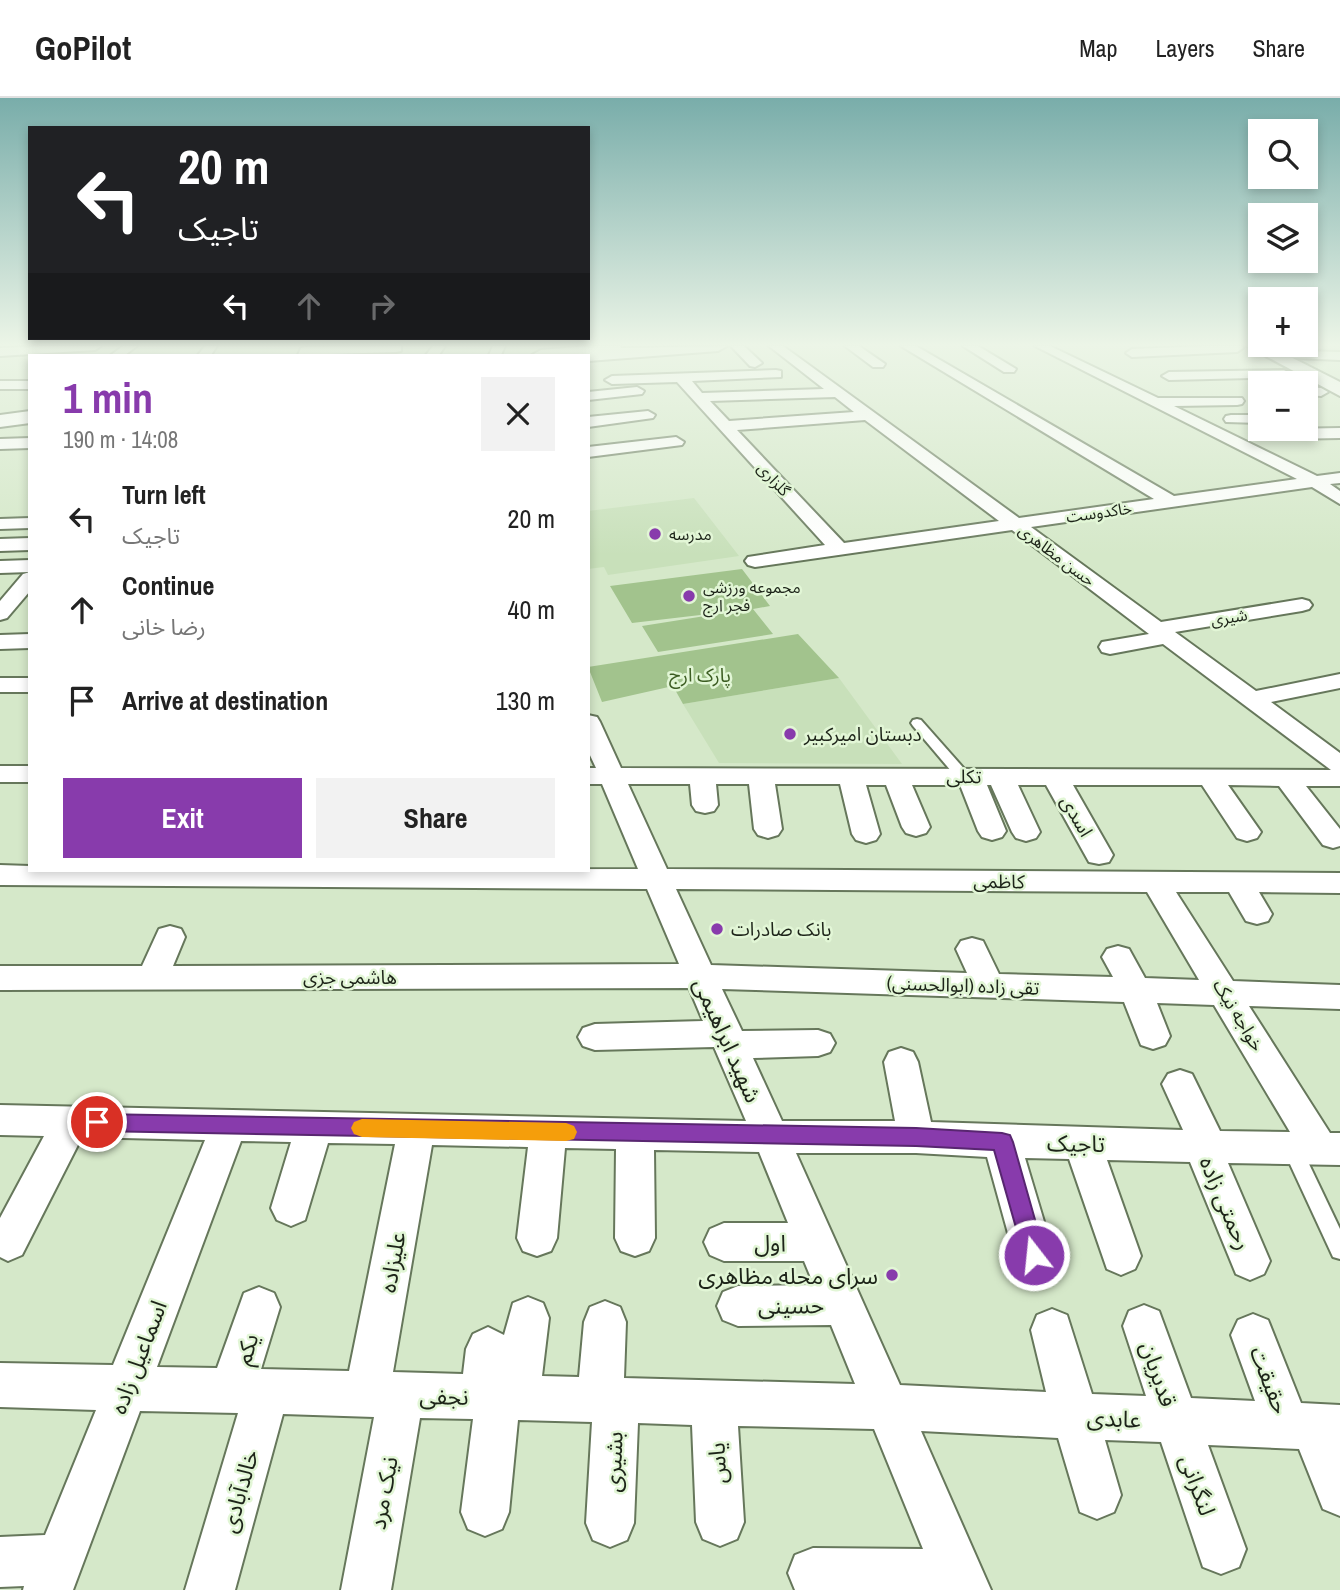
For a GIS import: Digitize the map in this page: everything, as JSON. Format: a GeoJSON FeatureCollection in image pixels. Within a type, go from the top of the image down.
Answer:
{"type":"FeatureCollection","features":[{"type":"Feature","properties":{"kind":"main road"},"geometry":{"type":"LineString","coordinates":[[0,421],[28,417]]}},
{"type":"Feature","properties":{"kind":"street"},"geometry":{"type":"LineString","coordinates":[[590,422],[643,416]]}},
{"type":"Feature","properties":{"kind":"street","name":"گلزاری"},"geometry":{"type":"LineString","coordinates":[[715,416],[839,549]]}},
{"type":"Feature","properties":{"kind":"street"},"geometry":{"type":"LineString","coordinates":[[725,426],[861,416]]}},
{"type":"Feature","properties":{"kind":"street","name":"حسن مظاهری"},"geometry":{"type":"LineString","coordinates":[[870,416],[1340,765]]}},
{"type":"Feature","properties":{"kind":"street"},"geometry":{"type":"LineString","coordinates":[[1025,416],[1171,502]]}},
{"type":"Feature","properties":{"kind":"street"},"geometry":{"type":"LineString","coordinates":[[1181,416],[1219,435],[1244,439],[1280,439],[1340,433]]}},
{"type":"Feature","properties":{"kind":"street"},"geometry":{"type":"LineString","coordinates":[[1231,419],[1248,419]]}},
{"type":"Feature","properties":{"kind":"street"},"geometry":{"type":"LineString","coordinates":[[1318,419],[1340,420]]}},
{"type":"Feature","properties":{"kind":"street"},"geometry":{"type":"LineString","coordinates":[[1244,439],[1340,499]]}},
{"type":"Feature","properties":{"kind":"street"},"geometry":{"type":"LineString","coordinates":[[590,452],[676,442]]}},
{"type":"Feature","properties":{"kind":"street"},"geometry":{"type":"LineString","coordinates":[[0,444],[28,443]]}},
{"type":"Feature","properties":{"kind":"street"},"geometry":{"type":"LineString","coordinates":[[1254,472],[1283,486]]}},
{"type":"Feature","properties":{"kind":"street","name":"خاکدوست"},"geometry":{"type":"LineString","coordinates":[[765,559],[1340,478]]}},
{"type":"Feature","properties":{"kind":"street"},"geometry":{"type":"LineString","coordinates":[[1077,494],[1107,511]]}},
{"type":"Feature","properties":{"kind":"street"},"geometry":{"type":"LineString","coordinates":[[5,524],[27,516]]}},
{"type":"Feature","properties":{"kind":"street"},"geometry":{"type":"LineString","coordinates":[[0,545],[28,544]]}},
{"type":"Feature","properties":{"kind":"street"},"geometry":{"type":"LineString","coordinates":[[0,567],[22,582],[0,614]]}},
{"type":"Feature","properties":{"kind":"street","name":"شیری"},"geometry":{"type":"LineString","coordinates":[[1110,647],[1162,633],[1303,604]]}},
{"type":"Feature","properties":{"kind":"street"},"geometry":{"type":"LineString","coordinates":[[0,642],[28,641]]}},
{"type":"Feature","properties":{"kind":"street"},"geometry":{"type":"LineString","coordinates":[[1251,699],[1340,681]]}},
{"type":"Feature","properties":{"kind":"street"},"geometry":{"type":"LineString","coordinates":[[0,685],[28,685]]}},
{"type":"Feature","properties":{"kind":"street","name":"شهید ابراهیمی"},"geometry":{"type":"LineString","coordinates":[[590,731],[600,776],[657,878],[963,1582]]}},
{"type":"Feature","properties":{"kind":"street"},"geometry":{"type":"LineString","coordinates":[[0,774],[28,774]]}},
{"type":"Feature","properties":{"kind":"street"},"geometry":{"type":"LineString","coordinates":[[761,775],[768,829]]}},
{"type":"Feature","properties":{"kind":"street","name":"تکلی"},"geometry":{"type":"LineString","coordinates":[[600,776],[1340,778]]}},
{"type":"Feature","properties":{"kind":"street"},"geometry":{"type":"LineString","coordinates":[[702,776],[705,806]]}},
{"type":"Feature","properties":{"kind":"street"},"geometry":{"type":"LineString","coordinates":[[851,776],[866,834]]}},
{"type":"Feature","properties":{"kind":"street"},"geometry":{"type":"LineString","coordinates":[[896,776],[916,827]]}},
{"type":"Feature","properties":{"kind":"street"},"geometry":{"type":"LineString","coordinates":[[966,776],[992,831]]}},
{"type":"Feature","properties":{"kind":"street"},"geometry":{"type":"LineString","coordinates":[[1001,777],[1026,832]]}},
{"type":"Feature","properties":{"kind":"street","name":"اسدی"},"geometry":{"type":"LineString","coordinates":[[1055,777],[1099,855]]}},
{"type":"Feature","properties":{"kind":"street"},"geometry":{"type":"LineString","coordinates":[[1210,778],[1247,832]]}},
{"type":"Feature","properties":{"kind":"street"},"geometry":{"type":"LineString","coordinates":[[1287,778],[1333,839]]}},
{"type":"Feature","properties":{"kind":"street","name":"کاظمی"},"geometry":{"type":"LineString","coordinates":[[0,874],[1340,883]]}},
{"type":"Feature","properties":{"kind":"street","name":"خواجه نیک"},"geometry":{"type":"LineString","coordinates":[[1156,883],[1227,994],[1317,1148]]}},
{"type":"Feature","properties":{"kind":"street"},"geometry":{"type":"LineString","coordinates":[[1238,883],[1257,914]]}},
{"type":"Feature","properties":{"kind":"street"},"geometry":{"type":"LineString","coordinates":[[152,978],[170,937]]}},
{"type":"Feature","properties":{"kind":"street"},"geometry":{"type":"LineString","coordinates":[[972,949],[989,986]]}},
{"type":"Feature","properties":{"kind":"street"},"geometry":{"type":"LineString","coordinates":[[1118,957],[1136,991],[1153,1036]]}},
{"type":"Feature","properties":{"kind":"street","name":"هاشمی جزی"},"geometry":{"type":"LineString","coordinates":[[0,978],[700,976]]}},
{"type":"Feature","properties":{"kind":"street","name":"تقی زاده (ابوالحسنی)"},"geometry":{"type":"LineString","coordinates":[[700,976],[1340,997]]}},
{"type":"Feature","properties":{"kind":"street"},"geometry":{"type":"LineString","coordinates":[[595,1037],[728,1039],[818,1044]]}},
{"type":"Feature","properties":{"kind":"street"},"geometry":{"type":"LineString","coordinates":[[901,1062],[916,1137]]}},
{"type":"Feature","properties":{"kind":"street","name":"رحمتی زاده"},"geometry":{"type":"LineString","coordinates":[[1180,1084],[1250,1261]]}},
{"type":"Feature","properties":{"kind":"street","name":"تاجیک"},"geometry":{"type":"LineString","coordinates":[[0,1120],[635,1134],[916,1137],[1002,1142],[1317,1148]]}},
{"type":"Feature","properties":{"kind":"street"},"geometry":{"type":"LineString","coordinates":[[8,1242],[71,1122]]}},
{"type":"Feature","properties":{"kind":"street","name":"اسماعیل زاده"},"geometry":{"type":"LineString","coordinates":[[54,1575],[229,1125]]}},
{"type":"Feature","properties":{"kind":"street"},"geometry":{"type":"LineString","coordinates":[[291,1208],[314,1127]]}},
{"type":"Feature","properties":{"kind":"street","name":"علیزاده"},"geometry":{"type":"LineString","coordinates":[[384,1395],[416,1129]]}},
{"type":"Feature","properties":{"kind":"street"},"geometry":{"type":"LineString","coordinates":[[537,1238],[548,1132]]}},
{"type":"Feature","properties":{"kind":"street"},"geometry":{"type":"LineString","coordinates":[[635,1134],[635,1238]]}},
{"type":"Feature","properties":{"kind":"street"},"geometry":{"type":"LineString","coordinates":[[1002,1142],[1034,1255]]}},
{"type":"Feature","properties":{"kind":"street"},"geometry":{"type":"LineString","coordinates":[[1082,1143],[1121,1256]]}},
{"type":"Feature","properties":{"kind":"street","name":"اول"},"geometry":{"type":"LineString","coordinates":[[724,1242],[816,1242]]}},
{"type":"Feature","properties":{"kind":"street","name":"حسینی"},"geometry":{"type":"LineString","coordinates":[[737,1306],[844,1305]]}},
{"type":"Feature","properties":{"kind":"street","name":"یکم"},"geometry":{"type":"LineString","coordinates":[[250,1391],[259,1307]]}},
{"type":"Feature","properties":{"kind":"street"},"geometry":{"type":"LineString","coordinates":[[485,1511],[500,1398],[528,1318]]}},
{"type":"Feature","properties":{"kind":"street","name":"بشیری"},"geometry":{"type":"LineString","coordinates":[[605,1322],[610,1523]]}},
{"type":"Feature","properties":{"kind":"street","name":"قدیریان"},"geometry":{"type":"LineString","coordinates":[[1144,1326],[1175,1421]]}},
{"type":"Feature","properties":{"kind":"street"},"geometry":{"type":"LineString","coordinates":[[1052,1330],[1097,1495]]}},
{"type":"Feature","properties":{"kind":"street","name":"حقیقت"},"geometry":{"type":"LineString","coordinates":[[1252,1335],[1313,1427],[1340,1492]]}},
{"type":"Feature","properties":{"kind":"street"},"geometry":{"type":"LineString","coordinates":[[488,1349],[500,1398]]}},
{"type":"Feature","properties":{"kind":"street","name":"نجفی"},"geometry":{"type":"LineString","coordinates":[[0,1385],[888,1407]]}},
{"type":"Feature","properties":{"kind":"street","name":"خالدآبادی"},"geometry":{"type":"LineString","coordinates":[[210,1590],[250,1391]]}},
{"type":"Feature","properties":{"kind":"street","name":"نیک مرد"},"geometry":{"type":"LineString","coordinates":[[366,1590],[384,1395]]}},
{"type":"Feature","properties":{"kind":"street","name":"یاس"},"geometry":{"type":"LineString","coordinates":[[714,1403],[720,1522]]}},
{"type":"Feature","properties":{"kind":"street","name":"عابدی"},"geometry":{"type":"LineString","coordinates":[[888,1407],[1313,1427]]}},
{"type":"Feature","properties":{"kind":"street","name":"لنگرانی"},"geometry":{"type":"LineString","coordinates":[[1175,1421],[1221,1549]]}},
{"type":"Feature","properties":{"kind":"street"},"geometry":{"type":"LineString","coordinates":[[0,1562],[54,1575]]}},
{"type":"Feature","properties":{"kind":"street"},"geometry":{"type":"LineString","coordinates":[[813,1573],[963,1582]]}},
{"type":"Feature","properties":{"kind":"lane"},"geometry":{"type":"LineString","coordinates":[[917,723],[966,776]]}},
{"type":"Feature","properties":{"kind":"lane"},"geometry":{"type":"LineString","coordinates":[[1317,1148],[1340,1250]]}},
{"type":"Feature","properties":{"kind":"shaded area","name":"مدرسه"},"geometry":{"type":"Polygon","coordinates":[[[694,498],[739,556],[608,575],[604,567],[590,569],[590,511],[694,498]]]}},
{"type":"Feature","properties":{"kind":"shaded area","name":"دبستان امیرکبیر"},"geometry":{"type":"Polygon","coordinates":[[[839,678],[902,764],[719,763],[683,704],[839,678]]]}},
{"type":"Feature","properties":{"kind":"green space","name":"مجموعه ورزشی فجر ارج"},"geometry":{"type":"Polygon","coordinates":[[[742,569],[770,606],[753,609],[773,634],[658,652],[642,626],[743,610],[632,623],[610,586],[742,569]]]}},
{"type":"Feature","properties":{"kind":"green space","name":"پارک ارج"},"geometry":{"type":"Polygon","coordinates":[[[798,634],[839,678],[683,704],[673,686],[602,702],[590,667],[798,634]]]}},
{"type":"Feature","properties":{"kind":"slow traffic"},"geometry":{"type":"LineString","coordinates":[[362,1128],[566,1132]]}},
{"type":"Feature","properties":{"kind":"place","name":"مدرسه"},"geometry":{"type":"Point","coordinates":[655,534]}},
{"type":"Feature","properties":{"kind":"place","name":"مجموعه ورزشی فجر ارج"},"geometry":{"type":"Point","coordinates":[689,596]}},
{"type":"Feature","properties":{"kind":"place","name":"دبستان امیرکبیر"},"geometry":{"type":"Point","coordinates":[790,734]}},
{"type":"Feature","properties":{"kind":"place","name":"بانک صادرات"},"geometry":{"type":"Point","coordinates":[717,929]}},
{"type":"Feature","properties":{"kind":"place","name":"سرای محله مظاهری"},"geometry":{"type":"Point","coordinates":[892,1275]}},
{"type":"Feature","properties":{"kind":"route"},"geometry":{"type":"LineString","coordinates":[[97,1122],[916,1137],[1002,1142],[1034,1255]]}}]}
